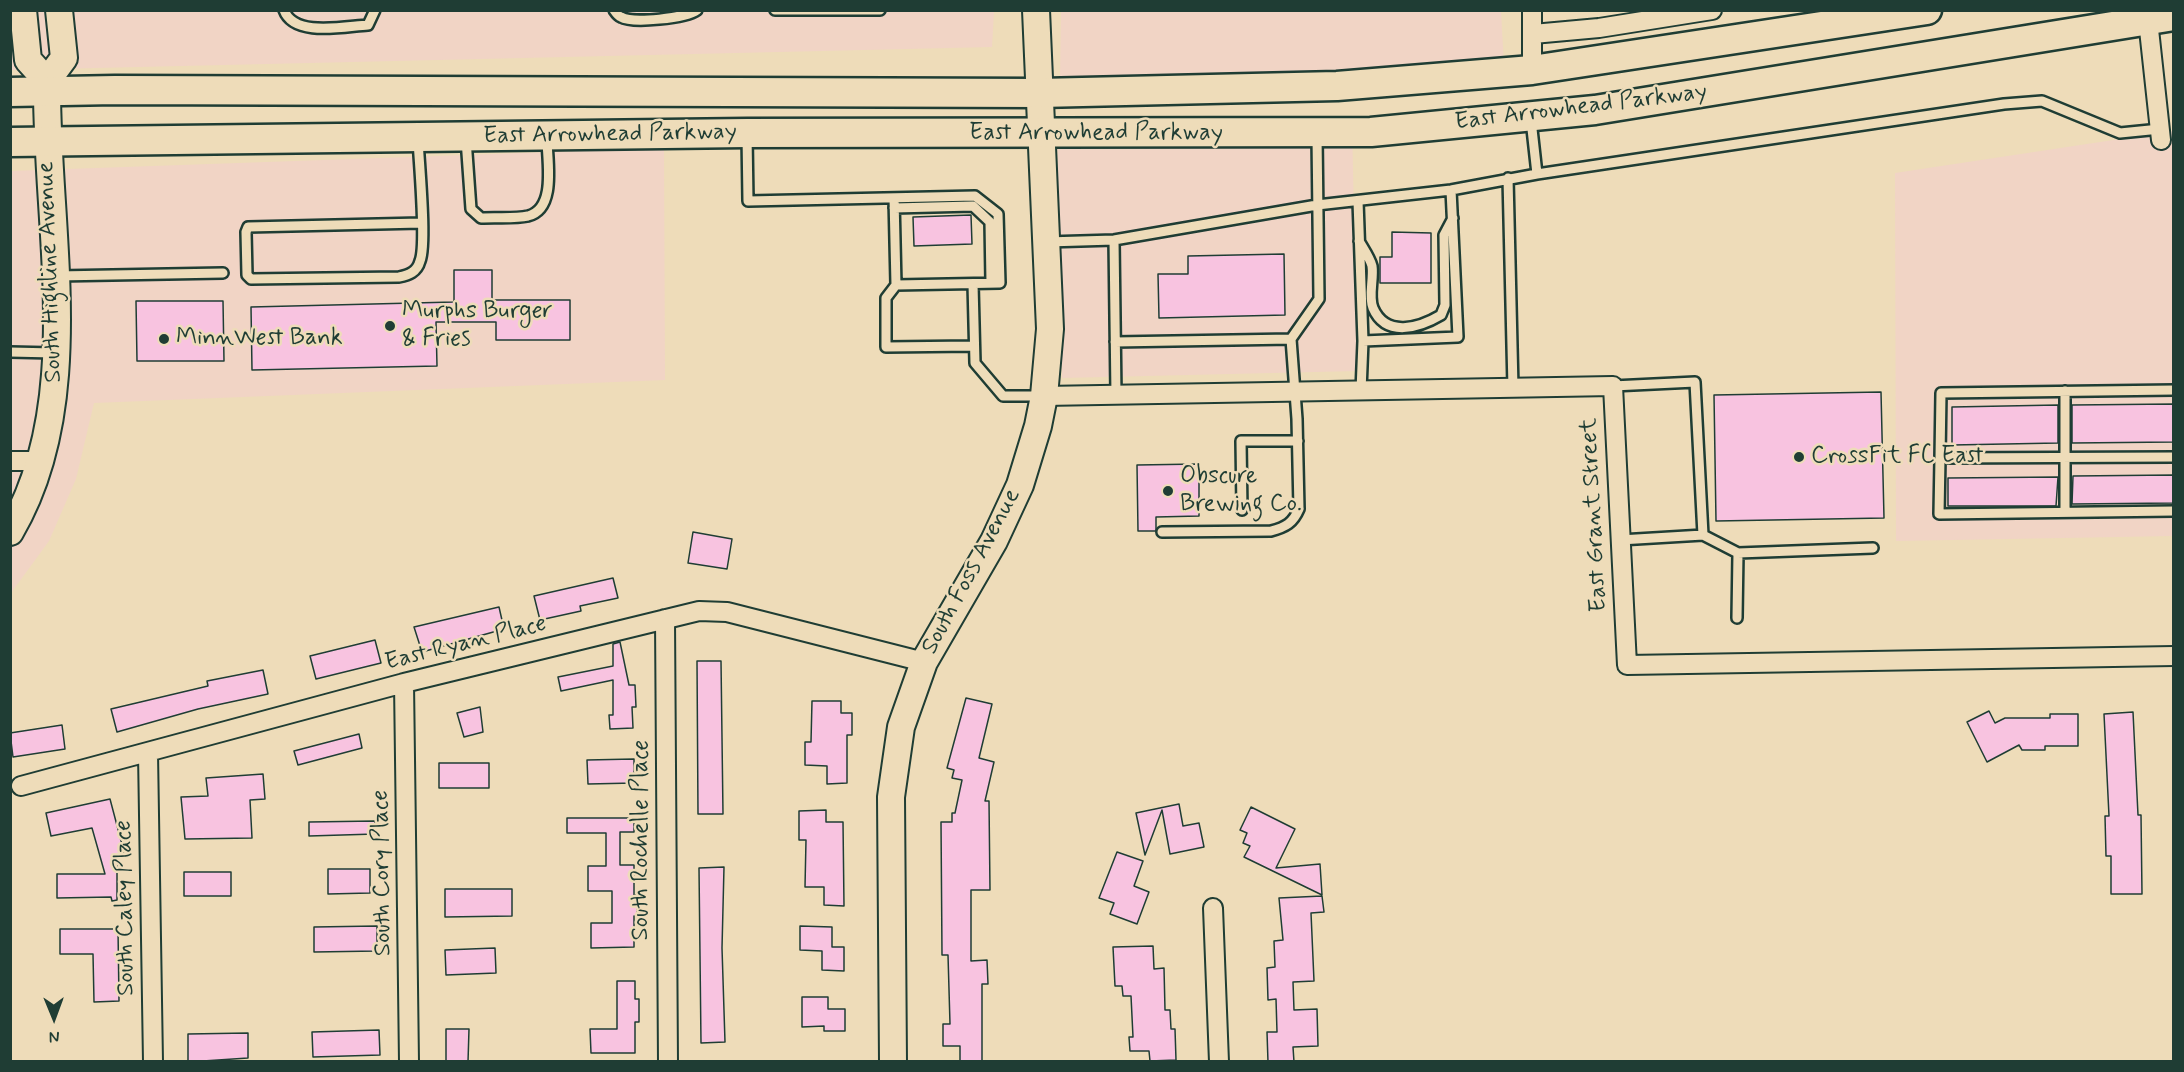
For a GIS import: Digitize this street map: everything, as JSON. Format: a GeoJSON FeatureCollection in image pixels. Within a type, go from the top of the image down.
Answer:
{"type":"FeatureCollection","features":[{"type":"Feature","properties":{"kind":"main road","name":"East Arrowhead Parkway"},"geometry":{"type":"LineString","coordinates":[[10,92],[47,86],[1040,93],[1337,87],[1532,70],[1927,10]]}},
{"type":"Feature","properties":{"kind":"main road","name":"East Arrowhead Parkway"},"geometry":{"type":"LineString","coordinates":[[10,142],[747,133],[1317,134],[1371,132],[1595,110],[2156,16]]}},
{"type":"Feature","properties":{"kind":"street"},"geometry":{"type":"LineString","coordinates":[[23,10],[28,60],[47,86],[64,58],[59,10]]}},
{"type":"Feature","properties":{"kind":"street","name":"South Foss Avenue"},"geometry":{"type":"LineString","coordinates":[[893,1062],[891,797],[901,727],[924,662],[1009,511],[1027,464],[1044,396],[1050,329],[1036,10]]}},
{"type":"Feature","properties":{"kind":"street"},"geometry":{"type":"LineString","coordinates":[[1532,10],[1532,70]]}},
{"type":"Feature","properties":{"kind":"street"},"geometry":{"type":"LineString","coordinates":[[1533,34],[1599,28],[1713,10]]}},
{"type":"Feature","properties":{"kind":"street"},"geometry":{"type":"LineString","coordinates":[[2156,16],[2165,132]]}},
{"type":"Feature","properties":{"kind":"street","name":"South Highline Avenue"},"geometry":{"type":"LineString","coordinates":[[10,532],[31,492],[42,461],[54,399],[57,353],[47,142],[47,86]]}},
{"type":"Feature","properties":{"kind":"street","name":"East Grant Street"},"geometry":{"type":"LineString","coordinates":[[1044,396],[1613,386],[1627,665],[2174,656]]}},
{"type":"Feature","properties":{"kind":"street"},"geometry":{"type":"LineString","coordinates":[[10,461],[42,461]]}},
{"type":"Feature","properties":{"kind":"street","name":"East Ryan Place"},"geometry":{"type":"LineString","coordinates":[[21,786],[404,683],[699,611],[727,612],[924,662]]}},
{"type":"Feature","properties":{"kind":"street","name":"South Rochelle Place"},"geometry":{"type":"LineString","coordinates":[[665,619],[668,1062]]}},
{"type":"Feature","properties":{"kind":"street","name":"South Cory Place"},"geometry":{"type":"LineString","coordinates":[[404,683],[409,1062]]}},
{"type":"Feature","properties":{"kind":"street","name":"South Caley Place"},"geometry":{"type":"LineString","coordinates":[[148,753],[153,1062]]}},
{"type":"Feature","properties":{"kind":"street"},"geometry":{"type":"LineString","coordinates":[[1213,908],[1219,1062]]}},
{"type":"Feature","properties":{"kind":"lane"},"geometry":{"type":"LineString","coordinates":[[284,10],[295,24],[309,28],[368,25],[376,11]]}},
{"type":"Feature","properties":{"kind":"lane"},"geometry":{"type":"LineString","coordinates":[[614,10],[621,18],[632,20],[685,17],[697,11]]}},
{"type":"Feature","properties":{"kind":"lane"},"geometry":{"type":"LineString","coordinates":[[776,10],[880,10]]}},
{"type":"Feature","properties":{"kind":"lane"},"geometry":{"type":"LineString","coordinates":[[1047,242],[1114,240],[1317,205],[1451,190],[1508,178],[2004,104],[2042,101],[2120,133],[2165,132]]}},
{"type":"Feature","properties":{"kind":"lane"},"geometry":{"type":"LineString","coordinates":[[1530,116],[1537,174]]}},
{"type":"Feature","properties":{"kind":"lane"},"geometry":{"type":"LineString","coordinates":[[747,133],[748,201],[894,203],[975,196],[998,214],[1000,283],[896,285]]}},
{"type":"Feature","properties":{"kind":"lane"},"geometry":{"type":"LineString","coordinates":[[1162,532],[1271,531],[1285,527],[1294,520],[1299,509],[1296,392],[1291,339],[1319,299],[1317,134]]}},
{"type":"Feature","properties":{"kind":"lane"},"geometry":{"type":"LineString","coordinates":[[466,137],[471,209],[481,218],[528,216],[539,212],[545,201],[546,192],[546,136]]}},
{"type":"Feature","properties":{"kind":"lane"},"geometry":{"type":"LineString","coordinates":[[418,137],[421,223],[422,259],[417,268],[408,275],[251,279],[247,275],[246,232],[248,227],[421,223]]}},
{"type":"Feature","properties":{"kind":"lane"},"geometry":{"type":"LineString","coordinates":[[1508,178],[1513,388]]}},
{"type":"Feature","properties":{"kind":"lane"},"geometry":{"type":"LineString","coordinates":[[1363,341],[1458,337],[1451,190]]}},
{"type":"Feature","properties":{"kind":"lane"},"geometry":{"type":"LineString","coordinates":[[1358,201],[1363,341],[1361,391]]}},
{"type":"Feature","properties":{"kind":"lane"},"geometry":{"type":"LineString","coordinates":[[894,203],[896,285],[886,298],[886,348],[973,346]]}},
{"type":"Feature","properties":{"kind":"lane"},"geometry":{"type":"LineString","coordinates":[[1359,241],[1372,264],[1372,306],[1383,321],[1404,329],[1423,326],[1441,315],[1445,305],[1444,235],[1453,218]]}},
{"type":"Feature","properties":{"kind":"lane"},"geometry":{"type":"LineString","coordinates":[[1114,240],[1116,395]]}},
{"type":"Feature","properties":{"kind":"lane"},"geometry":{"type":"LineString","coordinates":[[54,276],[223,273]]}},
{"type":"Feature","properties":{"kind":"lane"},"geometry":{"type":"LineString","coordinates":[[974,284],[975,363],[1003,396],[1044,396]]}},
{"type":"Feature","properties":{"kind":"lane"},"geometry":{"type":"LineString","coordinates":[[1115,342],[1291,339]]}},
{"type":"Feature","properties":{"kind":"lane"},"geometry":{"type":"LineString","coordinates":[[10,352],[57,353]]}},
{"type":"Feature","properties":{"kind":"lane"},"geometry":{"type":"LineString","coordinates":[[1613,386],[1695,382],[1703,535]]}},
{"type":"Feature","properties":{"kind":"lane"},"geometry":{"type":"LineString","coordinates":[[2174,390],[1941,393],[1939,514],[2174,511]]}},
{"type":"Feature","properties":{"kind":"lane"},"geometry":{"type":"LineString","coordinates":[[2065,391],[2065,512]]}},
{"type":"Feature","properties":{"kind":"lane"},"geometry":{"type":"LineString","coordinates":[[1242,510],[1240,441],[1298,441]]}},
{"type":"Feature","properties":{"kind":"lane"},"geometry":{"type":"LineString","coordinates":[[1940,458],[2174,457]]}},
{"type":"Feature","properties":{"kind":"lane"},"geometry":{"type":"LineString","coordinates":[[1620,540],[1703,535],[1738,553],[1873,548]]}},
{"type":"Feature","properties":{"kind":"lane"},"geometry":{"type":"LineString","coordinates":[[1737,618],[1738,553]]}},
{"type":"Feature","properties":{"kind":"shaded area"},"geometry":{"type":"Polygon","coordinates":[[[10,11],[994,11],[992,47],[11,70],[10,11]]]}},
{"type":"Feature","properties":{"kind":"shaded area"},"geometry":{"type":"Polygon","coordinates":[[[1061,11],[1501,11],[1504,66],[1060,79],[1061,11]]]}},
{"type":"Feature","properties":{"kind":"shaded area"},"geometry":{"type":"Polygon","coordinates":[[[1352,120],[1357,371],[1062,378],[1057,126],[1352,120]]]}},
{"type":"Feature","properties":{"kind":"shaded area"},"geometry":{"type":"Polygon","coordinates":[[[2173,131],[2173,536],[1896,541],[1895,173],[2173,131]]]}},
{"type":"Feature","properties":{"kind":"shaded area"},"geometry":{"type":"Polygon","coordinates":[[[664,148],[665,380],[94,403],[76,479],[49,541],[11,593],[11,171],[664,148]]]}},
{"type":"Feature","properties":{"kind":"building"},"geometry":{"type":"Polygon","coordinates":[[[971,215],[972,244],[914,246],[913,217],[971,215]]]}},
{"type":"Feature","properties":{"kind":"building"},"geometry":{"type":"Polygon","coordinates":[[[1392,232],[1431,233],[1431,283],[1380,283],[1380,257],[1392,257],[1392,232]]]}},
{"type":"Feature","properties":{"kind":"building"},"geometry":{"type":"Polygon","coordinates":[[[1284,254],[1285,315],[1159,318],[1158,274],[1188,274],[1188,256],[1284,254]]]}},
{"type":"Feature","properties":{"kind":"building"},"geometry":{"type":"Polygon","coordinates":[[[454,270],[492,270],[492,300],[570,300],[570,340],[496,340],[496,322],[436,322],[437,366],[252,370],[251,307],[454,302],[454,270]]]}},
{"type":"Feature","properties":{"kind":"building"},"geometry":{"type":"Polygon","coordinates":[[[136,301],[223,301],[224,361],[137,361],[136,301]]]}},
{"type":"Feature","properties":{"kind":"building","name":"CrossFit FC East"},"geometry":{"type":"Polygon","coordinates":[[[1881,392],[1884,518],[1716,521],[1714,395],[1881,392]]]}},
{"type":"Feature","properties":{"kind":"building"},"geometry":{"type":"Polygon","coordinates":[[[2174,404],[2174,442],[2072,443],[2072,405],[2174,404]]]}},
{"type":"Feature","properties":{"kind":"building"},"geometry":{"type":"Polygon","coordinates":[[[2058,405],[2058,443],[1952,445],[1952,407],[2058,405]]]}},
{"type":"Feature","properties":{"kind":"building","name":"Obscure Brewing Co."},"geometry":{"type":"Polygon","coordinates":[[[1199,464],[1199,516],[1156,517],[1156,531],[1138,531],[1137,465],[1199,464]]]}},
{"type":"Feature","properties":{"kind":"building"},"geometry":{"type":"Polygon","coordinates":[[[2174,475],[2174,503],[2072,504],[2073,476],[2174,475]]]}},
{"type":"Feature","properties":{"kind":"building"},"geometry":{"type":"Polygon","coordinates":[[[2058,477],[2056,506],[1948,506],[1948,478],[2058,477]]]}},
{"type":"Feature","properties":{"kind":"building"},"geometry":{"type":"Polygon","coordinates":[[[693,532],[732,539],[727,569],[688,563],[693,532]]]}},
{"type":"Feature","properties":{"kind":"building"},"geometry":{"type":"Polygon","coordinates":[[[613,578],[618,598],[580,606],[581,611],[540,620],[534,596],[613,578]]]}},
{"type":"Feature","properties":{"kind":"building"},"geometry":{"type":"Polygon","coordinates":[[[499,607],[504,629],[422,652],[414,627],[499,607]]]}},
{"type":"Feature","properties":{"kind":"building"},"geometry":{"type":"Polygon","coordinates":[[[375,640],[381,663],[316,679],[310,656],[375,640]]]}},
{"type":"Feature","properties":{"kind":"building"},"geometry":{"type":"Polygon","coordinates":[[[620,642],[629,685],[635,685],[636,707],[632,707],[633,728],[610,729],[609,715],[613,715],[613,680],[561,691],[558,677],[613,666],[613,644],[620,642]]]}},
{"type":"Feature","properties":{"kind":"building"},"geometry":{"type":"Polygon","coordinates":[[[697,661],[721,661],[723,814],[698,814],[697,661]]]}},
{"type":"Feature","properties":{"kind":"building"},"geometry":{"type":"Polygon","coordinates":[[[263,670],[268,694],[198,709],[117,732],[111,709],[208,686],[207,681],[263,670]]]}},
{"type":"Feature","properties":{"kind":"building"},"geometry":{"type":"Polygon","coordinates":[[[966,698],[992,704],[979,758],[994,762],[985,801],[989,801],[990,890],[971,890],[971,961],[987,960],[988,984],[982,984],[982,1062],[960,1062],[960,1046],[943,1046],[943,1024],[950,1024],[948,955],[942,955],[941,822],[952,822],[952,813],[955,813],[962,780],[952,778],[954,770],[947,768],[966,698]]]}},
{"type":"Feature","properties":{"kind":"building"},"geometry":{"type":"Polygon","coordinates":[[[812,701],[841,701],[841,713],[852,713],[852,735],[847,735],[847,783],[827,784],[827,766],[805,765],[805,742],[811,742],[812,701]]]}},
{"type":"Feature","properties":{"kind":"building"},"geometry":{"type":"Polygon","coordinates":[[[480,707],[483,732],[464,737],[457,713],[480,707]]]}},
{"type":"Feature","properties":{"kind":"building"},"geometry":{"type":"Polygon","coordinates":[[[1989,711],[1995,723],[2005,718],[2050,718],[2050,714],[2078,714],[2078,746],[2045,746],[2045,750],[2022,750],[2019,745],[1987,762],[1967,722],[1989,711]]]}},
{"type":"Feature","properties":{"kind":"building"},"geometry":{"type":"Polygon","coordinates":[[[2133,712],[2138,815],[2141,815],[2142,894],[2111,894],[2111,856],[2106,856],[2105,816],[2109,816],[2104,714],[2133,712]]]}},
{"type":"Feature","properties":{"kind":"building"},"geometry":{"type":"Polygon","coordinates":[[[62,725],[65,749],[13,757],[10,733],[62,725]]]}},
{"type":"Feature","properties":{"kind":"building"},"geometry":{"type":"Polygon","coordinates":[[[359,734],[362,748],[298,765],[294,751],[359,734]]]}},
{"type":"Feature","properties":{"kind":"building"},"geometry":{"type":"Polygon","coordinates":[[[634,759],[634,783],[588,784],[587,760],[634,759]]]}},
{"type":"Feature","properties":{"kind":"building"},"geometry":{"type":"Polygon","coordinates":[[[439,763],[489,763],[489,788],[439,788],[439,763]]]}},
{"type":"Feature","properties":{"kind":"building"},"geometry":{"type":"Polygon","coordinates":[[[263,774],[265,799],[250,800],[252,838],[185,839],[181,797],[208,796],[206,778],[263,774]]]}},
{"type":"Feature","properties":{"kind":"building"},"geometry":{"type":"Polygon","coordinates":[[[110,799],[124,852],[117,854],[117,900],[112,901],[111,897],[57,898],[57,874],[105,874],[92,828],[51,836],[46,813],[110,799]]]}},
{"type":"Feature","properties":{"kind":"building"},"geometry":{"type":"Polygon","coordinates":[[[1179,804],[1183,826],[1199,823],[1204,847],[1170,854],[1162,810],[1145,855],[1136,813],[1179,804]]]}},
{"type":"Feature","properties":{"kind":"building"},"geometry":{"type":"Polygon","coordinates":[[[1251,807],[1295,829],[1276,868],[1320,864],[1322,895],[1244,857],[1250,846],[1243,843],[1247,833],[1240,830],[1251,807]]]}},
{"type":"Feature","properties":{"kind":"building"},"geometry":{"type":"Polygon","coordinates":[[[826,810],[826,822],[843,822],[844,906],[824,905],[824,887],[805,887],[806,840],[799,840],[799,811],[826,810]]]}},
{"type":"Feature","properties":{"kind":"building"},"geometry":{"type":"Polygon","coordinates":[[[567,818],[634,818],[634,832],[620,832],[620,865],[634,865],[637,916],[634,916],[634,947],[591,948],[591,923],[612,923],[612,891],[588,891],[588,866],[606,866],[606,833],[567,833],[567,818]]]}},
{"type":"Feature","properties":{"kind":"building"},"geometry":{"type":"Polygon","coordinates":[[[375,821],[375,834],[309,836],[309,822],[375,821]]]}},
{"type":"Feature","properties":{"kind":"building"},"geometry":{"type":"Polygon","coordinates":[[[1117,852],[1143,861],[1134,886],[1149,892],[1137,924],[1110,914],[1114,903],[1099,898],[1117,852]]]}},
{"type":"Feature","properties":{"kind":"building"},"geometry":{"type":"Polygon","coordinates":[[[724,867],[722,948],[725,1042],[701,1043],[699,868],[724,867]]]}},
{"type":"Feature","properties":{"kind":"building"},"geometry":{"type":"Polygon","coordinates":[[[328,869],[370,869],[370,893],[328,894],[328,869]]]}},
{"type":"Feature","properties":{"kind":"building"},"geometry":{"type":"Polygon","coordinates":[[[184,872],[231,872],[231,896],[184,896],[184,872]]]}},
{"type":"Feature","properties":{"kind":"building"},"geometry":{"type":"Polygon","coordinates":[[[445,889],[512,889],[512,916],[445,917],[445,889]]]}},
{"type":"Feature","properties":{"kind":"building"},"geometry":{"type":"Polygon","coordinates":[[[1322,896],[1324,912],[1311,913],[1314,981],[1293,982],[1294,1010],[1317,1009],[1318,1046],[1293,1047],[1294,1062],[1268,1062],[1267,1032],[1277,1032],[1276,999],[1268,1000],[1267,968],[1275,967],[1274,941],[1283,940],[1279,898],[1322,896]]]}},
{"type":"Feature","properties":{"kind":"building"},"geometry":{"type":"Polygon","coordinates":[[[377,926],[377,951],[314,952],[314,927],[377,926]]]}},
{"type":"Feature","properties":{"kind":"building"},"geometry":{"type":"Polygon","coordinates":[[[800,926],[832,927],[832,947],[844,947],[844,971],[822,970],[822,951],[800,950],[800,926]]]}},
{"type":"Feature","properties":{"kind":"building"},"geometry":{"type":"Polygon","coordinates":[[[60,929],[118,929],[119,1001],[94,1002],[93,954],[60,954],[60,929]]]}},
{"type":"Feature","properties":{"kind":"building"},"geometry":{"type":"Polygon","coordinates":[[[1153,946],[1154,969],[1164,968],[1165,1010],[1170,1010],[1171,1029],[1175,1029],[1176,1060],[1150,1061],[1149,1051],[1130,1051],[1129,1037],[1133,1037],[1131,996],[1123,996],[1122,986],[1115,986],[1113,947],[1153,946]]]}},
{"type":"Feature","properties":{"kind":"building"},"geometry":{"type":"Polygon","coordinates":[[[495,948],[496,973],[446,975],[445,950],[495,948]]]}},
{"type":"Feature","properties":{"kind":"building"},"geometry":{"type":"Polygon","coordinates":[[[617,981],[635,981],[635,999],[639,999],[639,1022],[635,1022],[635,1053],[591,1053],[590,1029],[617,1029],[617,981]]]}},
{"type":"Feature","properties":{"kind":"building"},"geometry":{"type":"Polygon","coordinates":[[[802,997],[828,997],[828,1009],[845,1009],[845,1031],[824,1031],[824,1026],[802,1027],[802,997]]]}},
{"type":"Feature","properties":{"kind":"building"},"geometry":{"type":"Polygon","coordinates":[[[446,1029],[469,1029],[468,1062],[446,1062],[446,1029]]]}},
{"type":"Feature","properties":{"kind":"building"},"geometry":{"type":"Polygon","coordinates":[[[379,1030],[380,1055],[313,1057],[312,1032],[379,1030]]]}},
{"type":"Feature","properties":{"kind":"building"},"geometry":{"type":"Polygon","coordinates":[[[248,1033],[248,1058],[188,1062],[188,1034],[248,1033]]]}},
{"type":"Feature","properties":{"kind":"place","name":"Murphs Burger & Fries"},"geometry":{"type":"Point","coordinates":[390,326]}},
{"type":"Feature","properties":{"kind":"place","name":"MinnWest Bank"},"geometry":{"type":"Point","coordinates":[164,339]}},
{"type":"Feature","properties":{"kind":"place","name":"CrossFit FC East"},"geometry":{"type":"Point","coordinates":[1799,457]}},
{"type":"Feature","properties":{"kind":"place","name":"Obscure Brewing Co."},"geometry":{"type":"Point","coordinates":[1168,491]}}]}
